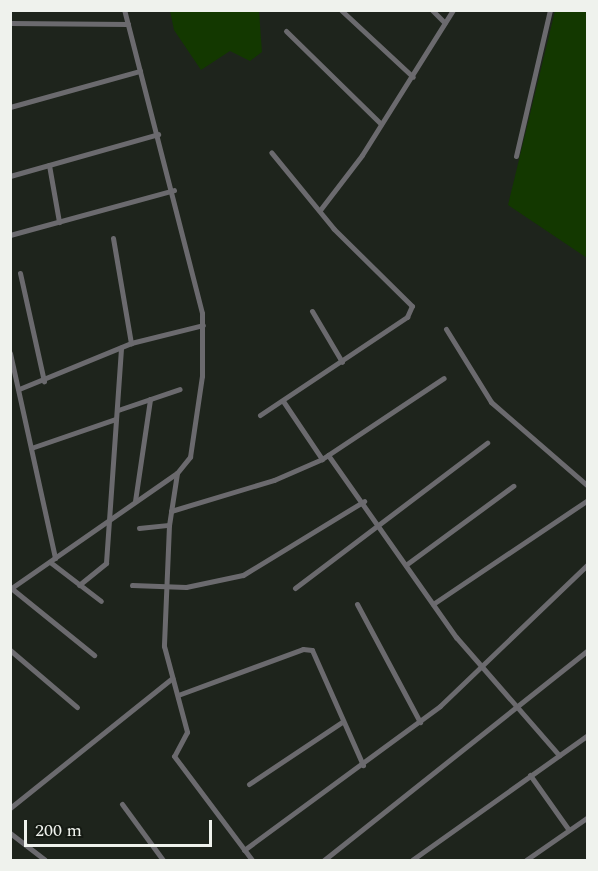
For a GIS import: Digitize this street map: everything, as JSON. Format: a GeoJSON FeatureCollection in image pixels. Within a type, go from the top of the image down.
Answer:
{"type":"FeatureCollection","features":[{"type":"Feature","properties":{"kind":"street"},"geometry":{"type":"LineString","coordinates":[[94,655],[11,588],[177,473],[190,457],[202,376],[203,326],[174,190],[124,10]]}},
{"type":"Feature","properties":{"kind":"street"},"geometry":{"type":"LineString","coordinates":[[341,10],[413,77]]}},
{"type":"Feature","properties":{"kind":"street"},"geometry":{"type":"LineString","coordinates":[[432,10],[446,22]]}},
{"type":"Feature","properties":{"kind":"street"},"geometry":{"type":"LineString","coordinates":[[320,210],[413,77],[453,10]]}},
{"type":"Feature","properties":{"kind":"street"},"geometry":{"type":"LineString","coordinates":[[516,156],[549,10]]}},
{"type":"Feature","properties":{"kind":"street"},"geometry":{"type":"LineString","coordinates":[[10,23],[128,24]]}},
{"type":"Feature","properties":{"kind":"street"},"geometry":{"type":"LineString","coordinates":[[286,31],[381,124]]}},
{"type":"Feature","properties":{"kind":"street"},"geometry":{"type":"LineString","coordinates":[[10,107],[140,71]]}},
{"type":"Feature","properties":{"kind":"street"},"geometry":{"type":"LineString","coordinates":[[10,176],[158,134]]}},
{"type":"Feature","properties":{"kind":"street"},"geometry":{"type":"LineString","coordinates":[[260,415],[407,317],[412,306],[320,210],[271,152]]}},
{"type":"Feature","properties":{"kind":"street"},"geometry":{"type":"LineString","coordinates":[[49,165],[58,222]]}},
{"type":"Feature","properties":{"kind":"street"},"geometry":{"type":"LineString","coordinates":[[10,235],[174,190]]}},
{"type":"Feature","properties":{"kind":"street"},"geometry":{"type":"LineString","coordinates":[[113,238],[130,343]]}},
{"type":"Feature","properties":{"kind":"street"},"geometry":{"type":"LineString","coordinates":[[20,273],[44,381]]}},
{"type":"Feature","properties":{"kind":"street"},"geometry":{"type":"LineString","coordinates":[[312,311],[342,362]]}},
{"type":"Feature","properties":{"kind":"street"},"geometry":{"type":"LineString","coordinates":[[18,390],[130,343],[203,326]]}},
{"type":"Feature","properties":{"kind":"street"},"geometry":{"type":"LineString","coordinates":[[446,328],[490,402],[588,486]]}},
{"type":"Feature","properties":{"kind":"street"},"geometry":{"type":"LineString","coordinates":[[79,585],[104,568],[122,348]]}},
{"type":"Feature","properties":{"kind":"street"},"geometry":{"type":"LineString","coordinates":[[10,353],[52,560],[100,601]]}},
{"type":"Feature","properties":{"kind":"street"},"geometry":{"type":"LineString","coordinates":[[171,511],[274,480],[322,459],[444,378]]}},
{"type":"Feature","properties":{"kind":"street"},"geometry":{"type":"LineString","coordinates":[[118,410],[180,389]]}},
{"type":"Feature","properties":{"kind":"street"},"geometry":{"type":"LineString","coordinates":[[135,501],[150,399]]}},
{"type":"Feature","properties":{"kind":"street"},"geometry":{"type":"LineString","coordinates":[[283,401],[322,459]]}},
{"type":"Feature","properties":{"kind":"street"},"geometry":{"type":"LineString","coordinates":[[31,448],[116,419]]}},
{"type":"Feature","properties":{"kind":"street"},"geometry":{"type":"LineString","coordinates":[[295,588],[487,443]]}},
{"type":"Feature","properties":{"kind":"street"},"geometry":{"type":"LineString","coordinates":[[328,455],[364,501],[433,604],[481,668],[559,755]]}},
{"type":"Feature","properties":{"kind":"street"},"geometry":{"type":"LineString","coordinates":[[177,473],[169,525],[164,646],[187,737],[175,758],[252,861]]}},
{"type":"Feature","properties":{"kind":"street"},"geometry":{"type":"LineString","coordinates":[[407,564],[513,486]]}},
{"type":"Feature","properties":{"kind":"street"},"geometry":{"type":"LineString","coordinates":[[433,604],[588,500]]}},
{"type":"Feature","properties":{"kind":"street"},"geometry":{"type":"LineString","coordinates":[[132,585],[167,586],[243,575],[364,501]]}},
{"type":"Feature","properties":{"kind":"street"},"geometry":{"type":"LineString","coordinates":[[139,528],[169,525]]}},
{"type":"Feature","properties":{"kind":"street"},"geometry":{"type":"LineString","coordinates":[[244,850],[420,722],[481,668],[588,564]]}},
{"type":"Feature","properties":{"kind":"street"},"geometry":{"type":"LineString","coordinates":[[357,604],[420,722]]}},
{"type":"Feature","properties":{"kind":"street"},"geometry":{"type":"LineString","coordinates":[[178,695],[308,649],[315,654],[342,722],[363,765]]}},
{"type":"Feature","properties":{"kind":"street"},"geometry":{"type":"LineString","coordinates":[[10,650],[77,706]]}},
{"type":"Feature","properties":{"kind":"street"},"geometry":{"type":"LineString","coordinates":[[324,861],[513,706],[588,650]]}},
{"type":"Feature","properties":{"kind":"street"},"geometry":{"type":"LineString","coordinates":[[10,808],[172,678]]}},
{"type":"Feature","properties":{"kind":"street"},"geometry":{"type":"LineString","coordinates":[[249,784],[342,722]]}},
{"type":"Feature","properties":{"kind":"street"},"geometry":{"type":"LineString","coordinates":[[412,861],[588,735]]}},
{"type":"Feature","properties":{"kind":"street"},"geometry":{"type":"LineString","coordinates":[[530,775],[569,830]]}},
{"type":"Feature","properties":{"kind":"street"},"geometry":{"type":"LineString","coordinates":[[122,804],[163,861]]}},
{"type":"Feature","properties":{"kind":"street"},"geometry":{"type":"LineString","coordinates":[[526,861],[588,817]]}},
{"type":"Feature","properties":{"kind":"street"},"geometry":{"type":"LineString","coordinates":[[10,832],[45,861]]}},
{"type":"Feature","properties":{"kind":"green space"},"geometry":{"type":"Polygon","coordinates":[[[170,11],[259,11],[262,52],[250,61],[230,51],[201,70],[174,30],[170,11]]]}},
{"type":"Feature","properties":{"kind":"green space"},"geometry":{"type":"Polygon","coordinates":[[[555,11],[587,11],[587,258],[508,205],[555,11]]]}}]}
